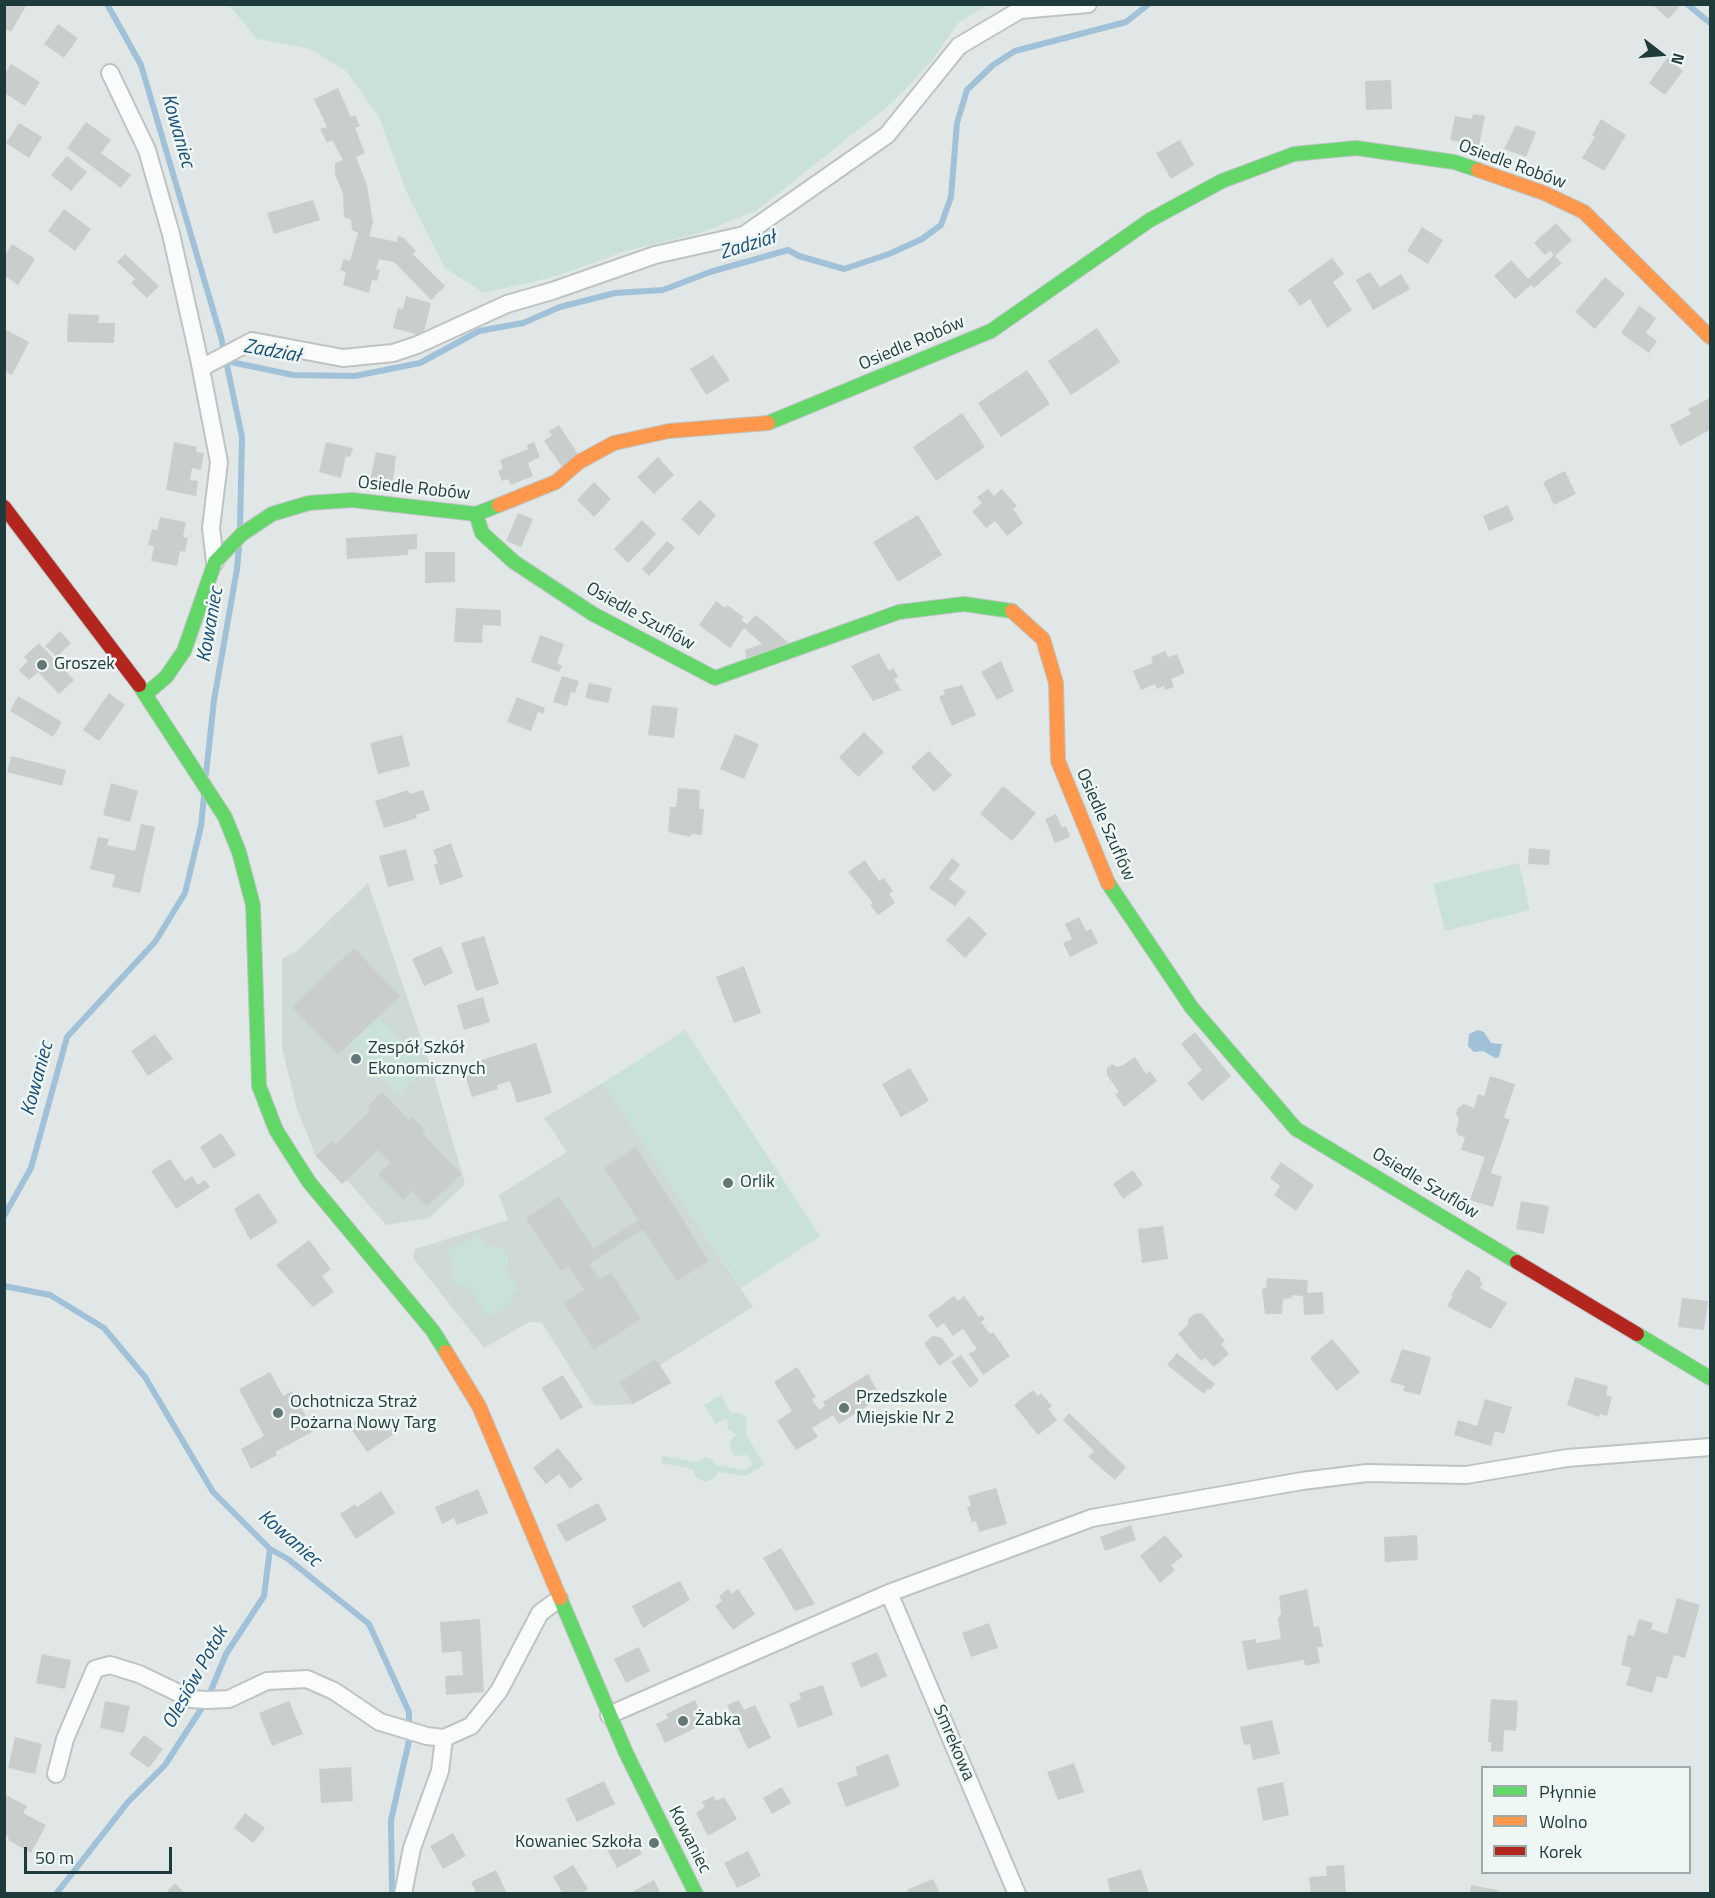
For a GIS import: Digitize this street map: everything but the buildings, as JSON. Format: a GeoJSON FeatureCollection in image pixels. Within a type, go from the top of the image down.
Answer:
{"type":"FeatureCollection","features":[{"type":"Feature","properties":{"kind":"street"},"geometry":{"type":"LineString","coordinates":[[201,368],[252,342],[343,358],[393,353],[417,345],[507,304],[655,255],[744,236],[887,135],[960,46],[1020,9],[1088,4]]}},
{"type":"Feature","properties":{"kind":"street"},"geometry":{"type":"LineString","coordinates":[[110,73],[147,150],[171,234],[201,368],[219,462],[211,528],[215,562]]}},
{"type":"Feature","properties":{"kind":"street","name":"Osiedle Robów"},"geometry":{"type":"LineString","coordinates":[[146,694],[166,677],[184,651],[215,562],[227,547],[258,522],[298,505],[352,500],[476,514],[556,482],[579,462],[614,443],[669,431],[766,424],[991,331],[1150,220],[1222,182],[1294,154],[1356,148],[1454,162],[1544,193],[1584,212],[1689,319],[1710,337]]}},
{"type":"Feature","properties":{"kind":"street","name":"Kowaniec"},"geometry":{"type":"LineString","coordinates":[[4,507],[146,694],[225,817],[239,852],[253,905],[257,1067],[260,1086],[276,1130],[309,1182],[416,1309],[451,1359],[479,1406],[501,1453],[559,1599],[609,1715],[696,1893]]}},
{"type":"Feature","properties":{"kind":"street","name":"Osiedle Szuflów"},"geometry":{"type":"LineString","coordinates":[[476,514],[482,533],[514,562],[593,614],[715,678],[899,612],[964,604],[1014,611],[1043,639],[1056,683],[1058,761],[1106,879],[1192,1008],[1296,1129],[1710,1378]]}},
{"type":"Feature","properties":{"kind":"street"},"geometry":{"type":"LineString","coordinates":[[609,1715],[889,1593],[1092,1518],[1367,1473],[1466,1475],[1567,1458],[1710,1447]]}},
{"type":"Feature","properties":{"kind":"street","name":"Smrekowa"},"geometry":{"type":"LineString","coordinates":[[889,1593],[1017,1893]]}},
{"type":"Feature","properties":{"kind":"street"},"geometry":{"type":"LineString","coordinates":[[56,1774],[65,1739],[95,1669],[110,1665],[139,1674],[191,1699],[229,1699],[267,1681],[307,1679],[334,1691],[380,1722],[427,1736],[444,1738],[471,1726],[499,1691],[540,1613],[559,1599]]}},
{"type":"Feature","properties":{"kind":"street"},"geometry":{"type":"LineString","coordinates":[[403,1893],[412,1848],[440,1771],[444,1738]]}},
{"type":"Feature","properties":{"kind":"shaded area","name":"Zespół Szkół Ekonomicznych"},"geometry":{"type":"Polygon","coordinates":[[[368,883],[432,1070],[465,1184],[429,1218],[386,1225],[347,1180],[342,1184],[316,1156],[297,1109],[282,1048],[282,958],[296,952],[368,883]]]}},
{"type":"Feature","properties":{"kind":"shaded area"},"geometry":{"type":"Polygon","coordinates":[[[603,1083],[753,1307],[660,1365],[671,1383],[633,1404],[594,1406],[542,1323],[529,1322],[484,1348],[413,1258],[415,1249],[508,1220],[499,1195],[567,1152],[544,1118],[603,1083]]]}},
{"type":"Feature","properties":{"kind":"green space"},"geometry":{"type":"Polygon","coordinates":[[[229,5],[987,5],[959,22],[930,63],[893,102],[756,211],[703,232],[622,252],[557,276],[484,293],[445,268],[406,191],[379,117],[346,71],[311,49],[257,39],[229,5]]]}},
{"type":"Feature","properties":{"kind":"green space"},"geometry":{"type":"Polygon","coordinates":[[[1519,863],[1530,910],[1445,931],[1433,884],[1519,863]]]}},
{"type":"Feature","properties":{"kind":"green space"},"geometry":{"type":"Polygon","coordinates":[[[378,1016],[428,1067],[398,1096],[349,1045],[378,1016]]]}},
{"type":"Feature","properties":{"kind":"green space","name":"Orlik"},"geometry":{"type":"Polygon","coordinates":[[[685,1030],[820,1236],[741,1288],[603,1083],[685,1030]]]}},
{"type":"Feature","properties":{"kind":"green space"},"geometry":{"type":"Polygon","coordinates":[[[479,1234],[486,1246],[500,1246],[505,1250],[509,1260],[505,1269],[519,1290],[510,1297],[513,1303],[488,1318],[469,1286],[456,1286],[453,1282],[451,1270],[454,1264],[447,1252],[479,1234]]]}},
{"type":"Feature","properties":{"kind":"green space"},"geometry":{"type":"Polygon","coordinates":[[[721,1395],[731,1413],[741,1413],[747,1418],[746,1434],[764,1465],[745,1476],[718,1472],[713,1479],[705,1482],[696,1477],[693,1469],[661,1463],[663,1456],[697,1462],[705,1457],[710,1458],[717,1465],[745,1470],[753,1464],[747,1455],[735,1456],[730,1448],[732,1438],[737,1435],[728,1429],[727,1418],[716,1424],[704,1405],[721,1395]]]}},
{"type":"Feature","properties":{"kind":"water"},"geometry":{"type":"Polygon","coordinates":[[[1478,1030],[1484,1032],[1491,1043],[1502,1044],[1499,1057],[1495,1058],[1483,1051],[1474,1052],[1468,1046],[1469,1034],[1478,1030]]]}},
{"type":"Feature","properties":{"kind":"waterway","name":"Kowaniec"},"geometry":{"type":"LineString","coordinates":[[107,4],[141,65],[221,337],[242,437],[240,527]]}},
{"type":"Feature","properties":{"kind":"waterway","name":"Zadział"},"geometry":{"type":"LineString","coordinates":[[226,361],[293,375],[355,376],[420,363],[479,331],[523,323],[560,307],[615,293],[663,290],[710,272],[788,250],[799,256],[844,269],[889,254],[922,239],[941,225],[951,197],[957,123],[967,90],[993,65],[1015,51],[1126,22],[1149,4]]}},
{"type":"Feature","properties":{"kind":"waterway","name":"Zadział"},"geometry":{"type":"LineString","coordinates":[[1687,4],[1710,23]]}},
{"type":"Feature","properties":{"kind":"waterway","name":"Kowaniec"},"geometry":{"type":"LineString","coordinates":[[206,774],[214,700],[239,547]]}},
{"type":"Feature","properties":{"kind":"waterway","name":"Kowaniec"},"geometry":{"type":"LineString","coordinates":[[4,1216],[31,1168],[67,1037],[155,942],[185,893],[201,826],[204,796]]}},
{"type":"Feature","properties":{"kind":"waterway","name":"Kowaniec"},"geometry":{"type":"LineString","coordinates":[[4,1286],[50,1295],[104,1328],[145,1377],[213,1492],[270,1549],[288,1559],[369,1624],[409,1712],[409,1741],[391,1820],[392,1894]]}},
{"type":"Feature","properties":{"kind":"waterway","name":"Olesiów Potok"},"geometry":{"type":"LineString","coordinates":[[56,1894],[128,1802],[165,1765],[207,1700],[226,1654],[264,1596],[270,1549]]}},
{"type":"Feature","properties":{"kind":"traffic: fast"},"geometry":{"type":"LineString","coordinates":[[768,423],[991,331],[1150,220],[1222,181],[1294,154],[1356,148],[1454,162],[1478,170]]}},
{"type":"Feature","properties":{"kind":"traffic: fast"},"geometry":{"type":"LineString","coordinates":[[146,694],[166,677],[184,651],[215,562],[242,534],[272,514],[309,503],[352,500],[476,514],[499,505]]}},
{"type":"Feature","properties":{"kind":"traffic: fast"},"geometry":{"type":"LineString","coordinates":[[476,514],[482,533],[514,562],[593,614],[715,678],[899,612],[964,604],[1012,611]]}},
{"type":"Feature","properties":{"kind":"traffic: fast"},"geometry":{"type":"LineString","coordinates":[[139,685],[225,817],[239,852],[253,905],[259,1086],[276,1130],[309,1182],[433,1331],[446,1352]]}},
{"type":"Feature","properties":{"kind":"traffic: fast"},"geometry":{"type":"LineString","coordinates":[[1108,883],[1192,1008],[1296,1129],[1517,1262]]}},
{"type":"Feature","properties":{"kind":"traffic: fast"},"geometry":{"type":"LineString","coordinates":[[1637,1334],[1710,1378]]}},
{"type":"Feature","properties":{"kind":"traffic: fast"},"geometry":{"type":"LineString","coordinates":[[560,1598],[626,1753],[696,1894]]}},
{"type":"Feature","properties":{"kind":"traffic: slow"},"geometry":{"type":"LineString","coordinates":[[1478,170],[1544,193],[1584,212],[1710,337]]}},
{"type":"Feature","properties":{"kind":"traffic: slow"},"geometry":{"type":"LineString","coordinates":[[499,505],[556,482],[579,462],[614,443],[669,431],[768,423]]}},
{"type":"Feature","properties":{"kind":"traffic: slow"},"geometry":{"type":"LineString","coordinates":[[1012,611],[1043,639],[1056,683],[1058,761],[1108,883]]}},
{"type":"Feature","properties":{"kind":"traffic: slow"},"geometry":{"type":"LineString","coordinates":[[446,1352],[479,1406],[560,1598]]}},
{"type":"Feature","properties":{"kind":"traffic: jam"},"geometry":{"type":"LineString","coordinates":[[4,507],[139,685]]}},
{"type":"Feature","properties":{"kind":"traffic: jam"},"geometry":{"type":"LineString","coordinates":[[1517,1262],[1637,1334]]}},
{"type":"Feature","properties":{"kind":"place","name":"Groszek"},"geometry":{"type":"Point","coordinates":[42,665]}},
{"type":"Feature","properties":{"kind":"place","name":"Zespół Szkół Ekonomicznych"},"geometry":{"type":"Point","coordinates":[356,1059]}},
{"type":"Feature","properties":{"kind":"place","name":"Orlik"},"geometry":{"type":"Point","coordinates":[728,1183]}},
{"type":"Feature","properties":{"kind":"place","name":"Przedszkole Miejskie Nr 2"},"geometry":{"type":"Point","coordinates":[844,1408]}},
{"type":"Feature","properties":{"kind":"place","name":"Ochotnicza Straż Pożarna Nowy Targ"},"geometry":{"type":"Point","coordinates":[278,1413]}},
{"type":"Feature","properties":{"kind":"place","name":"Żabka"},"geometry":{"type":"Point","coordinates":[683,1721]}},
{"type":"Feature","properties":{"kind":"place","name":"Kowaniec Szkoła"},"geometry":{"type":"Point","coordinates":[654,1843]}}]}
